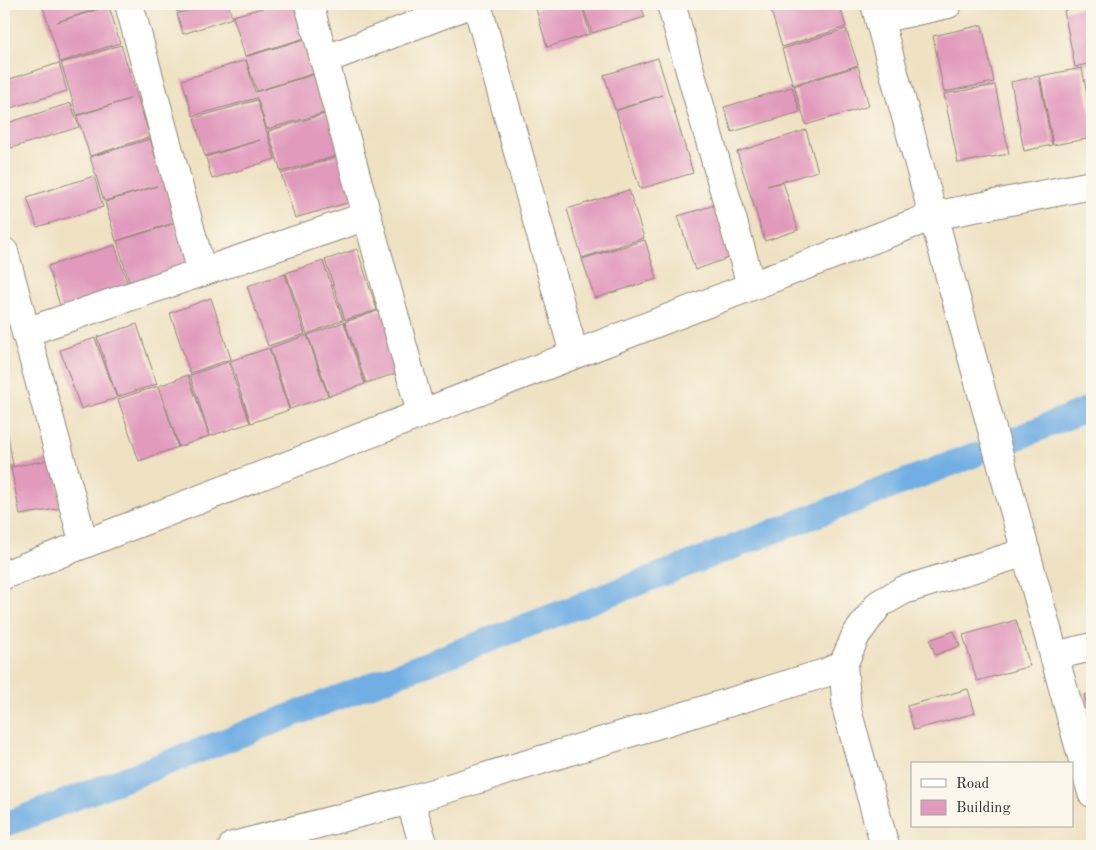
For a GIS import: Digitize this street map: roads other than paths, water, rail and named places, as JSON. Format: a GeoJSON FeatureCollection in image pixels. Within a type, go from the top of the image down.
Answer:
{"type":"FeatureCollection","features":[{"type":"Feature","properties":{"kind":"street"},"geometry":{"type":"LineString","coordinates":[[129,4],[202,272]]}},
{"type":"Feature","properties":{"kind":"street"},"geometry":{"type":"LineString","coordinates":[[309,4],[421,413]]}},
{"type":"Feature","properties":{"kind":"street"},"geometry":{"type":"LineString","coordinates":[[324,60],[470,4]]}},
{"type":"Feature","properties":{"kind":"street"},"geometry":{"type":"LineString","coordinates":[[477,4],[574,354]]}},
{"type":"Feature","properties":{"kind":"street"},"geometry":{"type":"LineString","coordinates":[[672,4],[751,286]]}},
{"type":"Feature","properties":{"kind":"street"},"geometry":{"type":"LineString","coordinates":[[948,4],[877,11],[1092,793]]}},
{"type":"Feature","properties":{"kind":"street"},"geometry":{"type":"LineString","coordinates":[[4,575],[933,216],[1092,185]]}},
{"type":"Feature","properties":{"kind":"street"},"geometry":{"type":"LineString","coordinates":[[26,332],[367,216]]}},
{"type":"Feature","properties":{"kind":"street"},"geometry":{"type":"LineString","coordinates":[[4,252],[84,544]]}},
{"type":"Feature","properties":{"kind":"street"},"geometry":{"type":"LineString","coordinates":[[885,846],[847,710],[843,665],[856,635],[879,604],[904,590],[1026,552]]}},
{"type":"Feature","properties":{"kind":"street"},"geometry":{"type":"LineString","coordinates":[[1054,656],[1092,647]]}},
{"type":"Feature","properties":{"kind":"street"},"geometry":{"type":"LineString","coordinates":[[238,846],[410,800],[816,676],[843,665]]}},
{"type":"Feature","properties":{"kind":"street"},"geometry":{"type":"LineString","coordinates":[[410,800],[424,846]]}},
{"type":"Feature","properties":{"kind":"waterway"},"geometry":{"type":"LineString","coordinates":[[1017,438],[1092,407]]}},
{"type":"Feature","properties":{"kind":"waterway"},"geometry":{"type":"LineString","coordinates":[[4,825],[974,455]]}}]}
